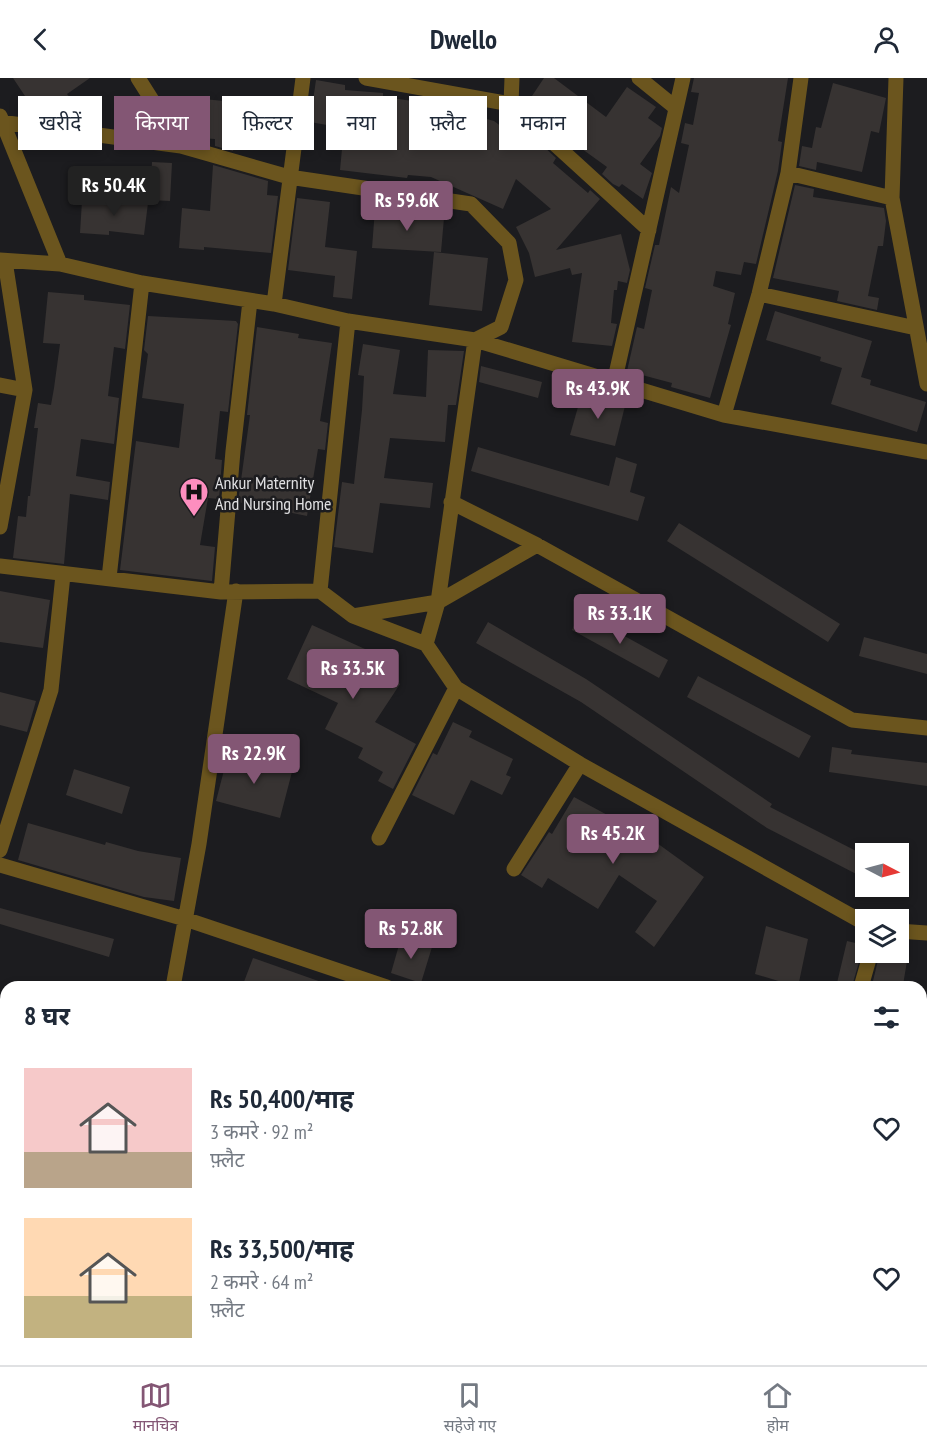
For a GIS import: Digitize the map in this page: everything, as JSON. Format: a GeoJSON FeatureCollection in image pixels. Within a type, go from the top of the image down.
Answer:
{"type":"FeatureCollection","features":[{"type":"Feature","properties":{"kind":"street"},"geometry":{"type":"LineString","coordinates":[[138,78],[149,96]]}},
{"type":"Feature","properties":{"kind":"street"},"geometry":{"type":"LineString","coordinates":[[274,304],[303,78]]}},
{"type":"Feature","properties":{"kind":"street"},"geometry":{"type":"LineString","coordinates":[[366,78],[499,102]]}},
{"type":"Feature","properties":{"kind":"street"},"geometry":{"type":"LineString","coordinates":[[511,96],[512,78]]}},
{"type":"Feature","properties":{"kind":"street"},"geometry":{"type":"LineString","coordinates":[[639,78],[676,108]]}},
{"type":"Feature","properties":{"kind":"street"},"geometry":{"type":"LineString","coordinates":[[614,383],[683,78]]}},
{"type":"Feature","properties":{"kind":"street"},"geometry":{"type":"LineString","coordinates":[[724,414],[759,294],[788,173],[801,78]]}},
{"type":"Feature","properties":{"kind":"street"},"geometry":{"type":"LineString","coordinates":[[896,78],[892,198],[927,384]]}},
{"type":"Feature","properties":{"kind":"street"},"geometry":{"type":"LineString","coordinates":[[2,120],[114,136]]}},
{"type":"Feature","properties":{"kind":"street"},"geometry":{"type":"LineString","coordinates":[[2,120],[60,264]]}},
{"type":"Feature","properties":{"kind":"street"},"geometry":{"type":"LineString","coordinates":[[195,150],[289,177],[471,204],[509,243],[516,280],[501,327],[475,340]]}},
{"type":"Feature","properties":{"kind":"street"},"geometry":{"type":"LineString","coordinates":[[561,150],[649,230]]}},
{"type":"Feature","properties":{"kind":"street"},"geometry":{"type":"LineString","coordinates":[[788,173],[892,198]]}},
{"type":"Feature","properties":{"kind":"street"},"geometry":{"type":"LineString","coordinates":[[0,527],[25,390],[2,261],[60,264],[142,283],[274,304],[348,321],[475,340],[724,414],[927,452]]}},
{"type":"Feature","properties":{"kind":"street"},"geometry":{"type":"LineString","coordinates":[[109,578],[142,283]]}},
{"type":"Feature","properties":{"kind":"street"},"geometry":{"type":"LineString","coordinates":[[759,294],[916,328]]}},
{"type":"Feature","properties":{"kind":"street"},"geometry":{"type":"LineString","coordinates":[[174,981],[185,919],[229,591],[233,451],[250,301]]}},
{"type":"Feature","properties":{"kind":"street"},"geometry":{"type":"LineString","coordinates":[[320,591],[348,321]]}},
{"type":"Feature","properties":{"kind":"street"},"geometry":{"type":"LineString","coordinates":[[426,644],[438,602],[475,340]]}},
{"type":"Feature","properties":{"kind":"street"},"geometry":{"type":"LineString","coordinates":[[0,385],[25,390]]}},
{"type":"Feature","properties":{"kind":"street"},"geometry":{"type":"LineString","coordinates":[[451,502],[537,545],[852,720],[927,728]]}},
{"type":"Feature","properties":{"kind":"street"},"geometry":{"type":"LineString","coordinates":[[354,616],[438,602],[537,545]]}},
{"type":"Feature","properties":{"kind":"street"},"geometry":{"type":"LineString","coordinates":[[0,566],[63,575],[229,591],[320,591],[354,616],[426,644],[456,688],[580,764],[855,918]]}},
{"type":"Feature","properties":{"kind":"street"},"geometry":{"type":"LineString","coordinates":[[0,850],[51,690],[63,575]]}},
{"type":"Feature","properties":{"kind":"street"},"geometry":{"type":"LineString","coordinates":[[379,838],[456,688]]}},
{"type":"Feature","properties":{"kind":"street"},"geometry":{"type":"LineString","coordinates":[[514,868],[580,764]]}},
{"type":"Feature","properties":{"kind":"street"},"geometry":{"type":"LineString","coordinates":[[0,864],[185,919],[369,981]]}},
{"type":"Feature","properties":{"kind":"street"},"geometry":{"type":"LineString","coordinates":[[909,932],[927,933]]}},
{"type":"Feature","properties":{"kind":"street"},"geometry":{"type":"LineString","coordinates":[[863,981],[868,963]]}},
{"type":"Feature","properties":{"kind":"building"},"geometry":{"type":"Polygon","coordinates":[[[13,78],[90,78],[67,94],[69,96],[25,96],[13,78]]]}},
{"type":"Feature","properties":{"kind":"building"},"geometry":{"type":"Polygon","coordinates":[[[544,78],[554,78],[578,96],[532,96],[544,78]]]}},
{"type":"Feature","properties":{"kind":"building"},"geometry":{"type":"Polygon","coordinates":[[[694,78],[788,78],[778,141],[782,142],[778,171],[756,264],[744,262],[741,275],[716,271],[713,286],[735,293],[728,324],[731,325],[710,398],[671,387],[672,383],[627,371],[637,327],[644,329],[652,290],[645,288],[655,245],[659,245],[671,187],[679,193],[689,145],[681,143],[685,123],[693,125],[699,93],[691,92],[694,78]]]}},
{"type":"Feature","properties":{"kind":"building"},"geometry":{"type":"Polygon","coordinates":[[[316,80],[345,85],[345,90],[383,93],[383,96],[326,96],[326,125],[314,123],[316,80]]]}},
{"type":"Feature","properties":{"kind":"building"},"geometry":{"type":"Polygon","coordinates":[[[833,83],[886,98],[879,133],[871,131],[862,172],[817,162],[816,170],[799,166],[802,146],[812,148],[816,127],[821,128],[833,83]]]}},
{"type":"Feature","properties":{"kind":"building"},"geometry":{"type":"Polygon","coordinates":[[[627,87],[656,107],[648,118],[662,128],[660,136],[640,164],[652,173],[643,199],[622,184],[619,187],[613,184],[602,174],[607,167],[583,150],[587,150],[587,103],[606,117],[627,87]]]}},
{"type":"Feature","properties":{"kind":"building"},"geometry":{"type":"Polygon","coordinates":[[[397,99],[409,100],[409,150],[487,150],[487,119],[499,125],[499,150],[547,150],[556,158],[553,163],[588,193],[590,190],[600,199],[556,250],[621,234],[630,270],[627,283],[618,281],[617,290],[614,290],[611,323],[617,324],[612,346],[572,342],[582,273],[572,275],[570,268],[535,277],[529,253],[516,227],[551,209],[516,179],[503,209],[431,177],[408,175],[407,178],[340,170],[342,150],[397,150],[397,99]]]}},
{"type":"Feature","properties":{"kind":"building"},"geometry":{"type":"Polygon","coordinates":[[[210,100],[222,101],[222,148],[215,146],[215,139],[210,139],[210,100]]]}},
{"type":"Feature","properties":{"kind":"building"},"geometry":{"type":"Polygon","coordinates":[[[152,162],[172,163],[170,201],[150,200],[152,162]]]}},
{"type":"Feature","properties":{"kind":"building"},"geometry":{"type":"Polygon","coordinates":[[[213,165],[268,181],[267,195],[278,196],[271,253],[204,247],[204,250],[179,248],[182,208],[210,211],[213,165]]]}},
{"type":"Feature","properties":{"kind":"building"},"geometry":{"type":"Polygon","coordinates":[[[795,185],[814,189],[813,197],[884,208],[886,221],[883,246],[878,246],[868,296],[879,298],[877,310],[837,301],[839,291],[773,278],[795,185]]]}},
{"type":"Feature","properties":{"kind":"building"},"geometry":{"type":"Polygon","coordinates":[[[297,198],[330,202],[325,247],[357,251],[352,299],[333,297],[335,276],[288,270],[297,198]]]}},
{"type":"Feature","properties":{"kind":"building"},"geometry":{"type":"Polygon","coordinates":[[[119,199],[148,203],[144,235],[109,231],[109,235],[80,233],[82,201],[119,203],[119,199]]]}},
{"type":"Feature","properties":{"kind":"building"},"geometry":{"type":"Polygon","coordinates":[[[375,209],[444,218],[441,252],[372,248],[375,209]]]}},
{"type":"Feature","properties":{"kind":"building"},"geometry":{"type":"Polygon","coordinates":[[[434,252],[488,258],[482,311],[429,305],[434,252]]]}},
{"type":"Feature","properties":{"kind":"building"},"geometry":{"type":"Polygon","coordinates":[[[48,292],[84,295],[84,300],[130,305],[125,349],[114,347],[108,396],[119,398],[114,444],[81,439],[76,476],[110,482],[108,500],[70,494],[64,564],[13,558],[18,516],[26,517],[28,496],[30,496],[38,428],[34,428],[38,403],[51,405],[60,344],[43,343],[48,292]]]}},
{"type":"Feature","properties":{"kind":"building"},"geometry":{"type":"Polygon","coordinates":[[[775,311],[872,341],[861,377],[871,380],[870,385],[926,402],[917,432],[831,404],[842,368],[820,361],[821,357],[766,340],[775,311]]]}},
{"type":"Feature","properties":{"kind":"building"},"geometry":{"type":"Polygon","coordinates":[[[148,316],[236,321],[238,324],[228,412],[220,411],[215,459],[222,460],[219,499],[208,498],[200,545],[215,547],[212,581],[120,570],[136,441],[179,448],[184,404],[142,398],[148,354],[144,350],[148,316]]]}},
{"type":"Feature","properties":{"kind":"building"},"geometry":{"type":"Polygon","coordinates":[[[257,327],[299,334],[298,338],[332,343],[320,421],[328,423],[325,450],[318,449],[307,516],[238,502],[250,415],[247,415],[257,327]]]}},
{"type":"Feature","properties":{"kind":"building"},"geometry":{"type":"Polygon","coordinates":[[[363,344],[400,350],[393,394],[426,397],[428,350],[464,351],[456,405],[448,405],[445,442],[390,438],[384,478],[433,483],[430,508],[380,503],[373,553],[334,547],[342,482],[354,484],[362,410],[364,376],[358,375],[363,344]]]}},
{"type":"Feature","properties":{"kind":"building"},"geometry":{"type":"Polygon","coordinates":[[[481,366],[542,382],[538,398],[479,382],[481,366]]]}},
{"type":"Feature","properties":{"kind":"building"},"geometry":{"type":"Polygon","coordinates":[[[582,393],[625,406],[615,446],[570,435],[582,393]]]}},
{"type":"Feature","properties":{"kind":"building"},"geometry":{"type":"Polygon","coordinates":[[[478,447],[609,486],[616,457],[637,464],[630,492],[645,497],[638,521],[471,471],[478,447]]]}},
{"type":"Feature","properties":{"kind":"building"},"geometry":{"type":"Polygon","coordinates":[[[679,523],[840,624],[828,642],[667,541],[679,523]]]}},
{"type":"Feature","properties":{"kind":"building"},"geometry":{"type":"Polygon","coordinates":[[[0,591],[50,600],[43,648],[0,642],[0,591]]]}},
{"type":"Feature","properties":{"kind":"building"},"geometry":{"type":"Polygon","coordinates":[[[581,612],[668,660],[659,678],[572,630],[581,612]]]}},
{"type":"Feature","properties":{"kind":"building"},"geometry":{"type":"Polygon","coordinates":[[[488,622],[586,679],[772,804],[770,807],[855,850],[855,873],[767,828],[581,702],[476,643],[488,622]]]}},
{"type":"Feature","properties":{"kind":"building"},"geometry":{"type":"Polygon","coordinates":[[[312,625],[365,649],[360,658],[400,684],[375,722],[416,744],[393,789],[378,781],[383,772],[358,758],[363,748],[325,729],[338,703],[287,679],[312,625]]]}},
{"type":"Feature","properties":{"kind":"building"},"geometry":{"type":"Polygon","coordinates":[[[864,637],[927,654],[927,674],[859,656],[864,637]]]}},
{"type":"Feature","properties":{"kind":"building"},"geometry":{"type":"Polygon","coordinates":[[[698,676],[811,736],[799,758],[687,697],[698,676]]]}},
{"type":"Feature","properties":{"kind":"building"},"geometry":{"type":"Polygon","coordinates":[[[0,692],[36,701],[27,732],[0,725],[0,692]]]}},
{"type":"Feature","properties":{"kind":"building"},"geometry":{"type":"Polygon","coordinates":[[[453,722],[472,731],[469,737],[513,759],[506,775],[511,777],[502,795],[471,780],[454,815],[412,795],[433,753],[437,755],[453,722]]]}},
{"type":"Feature","properties":{"kind":"building"},"geometry":{"type":"Polygon","coordinates":[[[832,747],[852,750],[851,754],[927,763],[927,786],[829,772],[832,747]]]}},
{"type":"Feature","properties":{"kind":"building"},"geometry":{"type":"Polygon","coordinates":[[[229,751],[293,768],[280,818],[216,801],[229,751]]]}},
{"type":"Feature","properties":{"kind":"building"},"geometry":{"type":"Polygon","coordinates":[[[74,769],[130,787],[122,814],[66,795],[74,769]]]}},
{"type":"Feature","properties":{"kind":"building"},"geometry":{"type":"Polygon","coordinates":[[[574,797],[650,838],[704,877],[654,947],[635,932],[657,901],[619,875],[598,909],[548,878],[542,888],[521,875],[549,832],[552,834],[574,797]]]}},
{"type":"Feature","properties":{"kind":"building"},"geometry":{"type":"Polygon","coordinates":[[[28,823],[105,845],[106,842],[138,851],[181,858],[174,901],[144,897],[18,860],[28,823]]]}},
{"type":"Feature","properties":{"kind":"building"},"geometry":{"type":"Polygon","coordinates":[[[0,908],[114,939],[109,957],[0,924],[0,908]]]}},
{"type":"Feature","properties":{"kind":"building"},"geometry":{"type":"Polygon","coordinates":[[[766,926],[808,939],[799,981],[778,981],[755,974],[766,926]]]}},
{"type":"Feature","properties":{"kind":"building"},"geometry":{"type":"Polygon","coordinates":[[[401,938],[432,947],[422,981],[391,973],[401,938]]]}},
{"type":"Feature","properties":{"kind":"building"},"geometry":{"type":"Polygon","coordinates":[[[847,941],[855,943],[855,963],[859,963],[853,981],[837,981],[847,941]]]}},
{"type":"Feature","properties":{"kind":"building"},"geometry":{"type":"Polygon","coordinates":[[[253,958],[318,981],[244,981],[253,958]]]}},
{"type":"Feature","properties":{"kind":"building"},"geometry":{"type":"Polygon","coordinates":[[[877,963],[907,963],[904,981],[873,981],[877,963]]]}},
{"type":"Feature","properties":{"kind":"place","name":"Ankur Maternity And Nursing Home"},"geometry":{"type":"Point","coordinates":[194,518]}}]}
